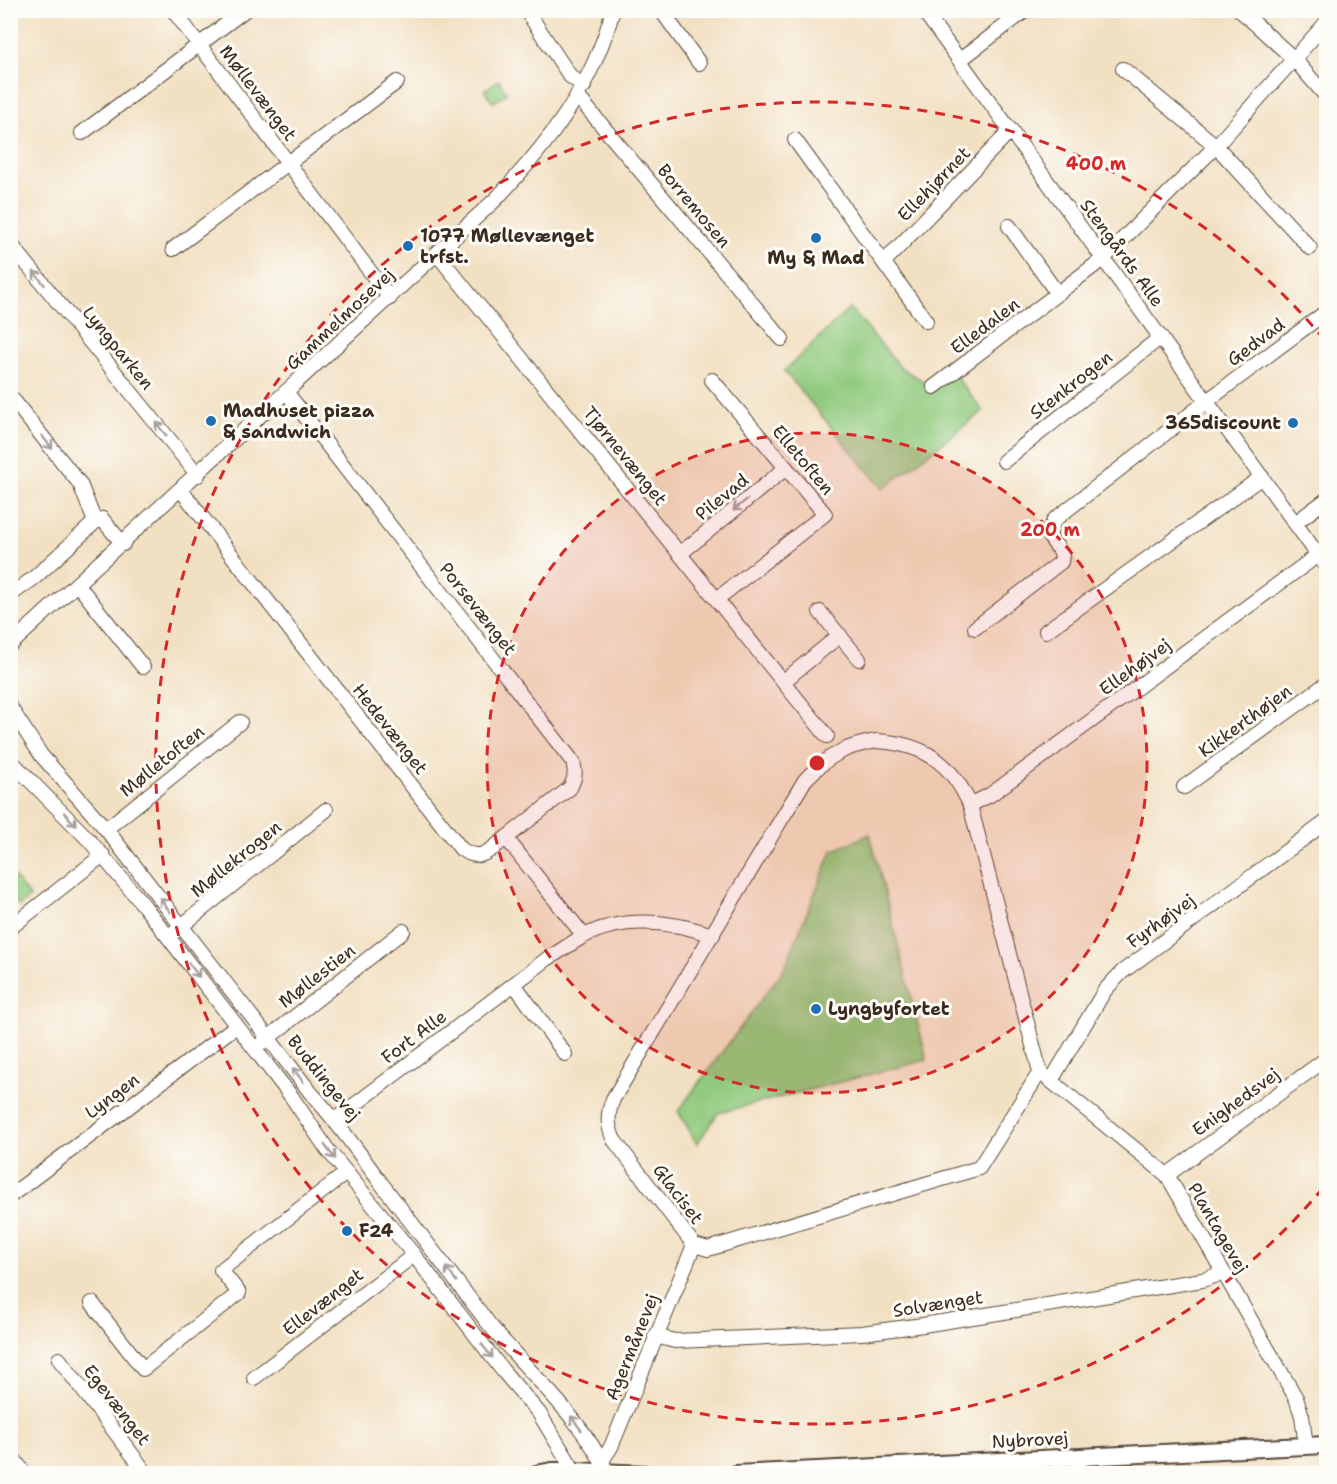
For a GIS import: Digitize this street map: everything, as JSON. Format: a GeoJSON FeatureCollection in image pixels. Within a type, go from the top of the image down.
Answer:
{"type":"FeatureCollection","features":[{"type":"Feature","properties":{"kind":"main road","name":"Nybrovej"},"geometry":{"type":"LineString","coordinates":[[736,1473],[1079,1465],[1326,1445]]}},
{"type":"Feature","properties":{"kind":"main road"},"geometry":{"type":"LineString","coordinates":[[536,1473],[606,1469],[646,1473]]}},
{"type":"Feature","properties":{"kind":"street","name":"Møllevænget"},"geometry":{"type":"LineString","coordinates":[[173,10],[390,298]]}},
{"type":"Feature","properties":{"kind":"street","name":"Møllevænget"},"geometry":{"type":"LineString","coordinates":[[82,133],[245,10]]}},
{"type":"Feature","properties":{"kind":"street","name":"Borremosen"},"geometry":{"type":"LineString","coordinates":[[526,10],[581,92],[782,339]]}},
{"type":"Feature","properties":{"kind":"street","name":"Gammelmosevej"},"geometry":{"type":"LineString","coordinates":[[10,645],[123,544],[495,200],[552,136],[581,92],[614,10]]}},
{"type":"Feature","properties":{"kind":"street"},"geometry":{"type":"LineString","coordinates":[[661,10],[699,63]]}},
{"type":"Feature","properties":{"kind":"street","name":"Stengårds Alle"},"geometry":{"type":"LineString","coordinates":[[923,10],[1322,561]]}},
{"type":"Feature","properties":{"kind":"street"},"geometry":{"type":"LineString","coordinates":[[960,60],[1026,10]]}},
{"type":"Feature","properties":{"kind":"street"},"geometry":{"type":"LineString","coordinates":[[1240,10],[1294,59],[1326,96]]}},
{"type":"Feature","properties":{"kind":"street","name":"Elledalen"},"geometry":{"type":"LineString","coordinates":[[934,387],[1103,259],[1216,146],[1326,23]]}},
{"type":"Feature","properties":{"kind":"street"},"geometry":{"type":"LineString","coordinates":[[1123,69],[1216,146],[1310,248]]}},
{"type":"Feature","properties":{"kind":"street","name":"Møllevænget"},"geometry":{"type":"LineString","coordinates":[[173,249],[397,82]]}},
{"type":"Feature","properties":{"kind":"street","name":"Ellehjørnet"},"geometry":{"type":"LineString","coordinates":[[884,262],[1011,130]]}},
{"type":"Feature","properties":{"kind":"street"},"geometry":{"type":"LineString","coordinates":[[795,140],[926,321]]}},
{"type":"Feature","properties":{"kind":"street"},"geometry":{"type":"LineString","coordinates":[[1008,226],[1057,293]]}},
{"type":"Feature","properties":{"kind":"street","name":"Lyngparken"},"geometry":{"type":"LineString","coordinates":[[10,243],[198,475]]}},
{"type":"Feature","properties":{"kind":"street","name":"Tjørnevænget"},"geometry":{"type":"LineString","coordinates":[[437,254],[827,736]]}},
{"type":"Feature","properties":{"kind":"street","name":"Gedvad"},"geometry":{"type":"LineString","coordinates":[[1207,401],[1326,312]]}},
{"type":"Feature","properties":{"kind":"street","name":"Stenkrogen"},"geometry":{"type":"LineString","coordinates":[[1004,461],[1161,338]]}},
{"type":"Feature","properties":{"kind":"street","name":"Elletoften"},"geometry":{"type":"LineString","coordinates":[[712,380],[825,514],[717,599]]}},
{"type":"Feature","properties":{"kind":"street","name":"Porsevænget"},"geometry":{"type":"LineString","coordinates":[[287,393],[573,762],[576,770],[570,788],[506,838]]}},
{"type":"Feature","properties":{"kind":"street"},"geometry":{"type":"LineString","coordinates":[[10,396],[80,484],[95,522]]}},
{"type":"Feature","properties":{"kind":"street"},"geometry":{"type":"LineString","coordinates":[[975,628],[1061,562],[1062,554],[1049,536],[1054,520],[1207,401]]}},
{"type":"Feature","properties":{"kind":"street","name":"Pilevad"},"geometry":{"type":"LineString","coordinates":[[681,553],[786,468]]}},
{"type":"Feature","properties":{"kind":"street"},"geometry":{"type":"LineString","coordinates":[[1046,631],[1262,477]]}},
{"type":"Feature","properties":{"kind":"street","name":"Hedevænget"},"geometry":{"type":"LineString","coordinates":[[181,490],[461,849],[469,855],[477,856],[486,853],[506,838]]}},
{"type":"Feature","properties":{"kind":"street"},"geometry":{"type":"LineString","coordinates":[[1295,523],[1326,500]]}},
{"type":"Feature","properties":{"kind":"street"},"geometry":{"type":"LineString","coordinates":[[10,596],[34,578],[95,522],[102,519],[123,544]]}},
{"type":"Feature","properties":{"kind":"street","name":"Ellehøjvej"},"geometry":{"type":"LineString","coordinates":[[970,805],[990,795],[1322,561]]}},
{"type":"Feature","properties":{"kind":"street"},"geometry":{"type":"LineString","coordinates":[[78,585],[143,667]]}},
{"type":"Feature","properties":{"kind":"street"},"geometry":{"type":"LineString","coordinates":[[820,612],[859,659]]}},
{"type":"Feature","properties":{"kind":"street"},"geometry":{"type":"LineString","coordinates":[[784,681],[840,635]]}},
{"type":"Feature","properties":{"kind":"street","name":"Kikkerthøjen"},"geometry":{"type":"LineString","coordinates":[[1184,786],[1326,684]]}},
{"type":"Feature","properties":{"kind":"street","name":"Buddingevej"},"geometry":{"type":"LineString","coordinates":[[10,707],[41,755],[106,829],[311,1093],[336,1119],[382,1184],[489,1324],[574,1419],[606,1469]]}},
{"type":"Feature","properties":{"kind":"street","name":"Mølletoften"},"geometry":{"type":"LineString","coordinates":[[106,829],[240,722]]}},
{"type":"Feature","properties":{"kind":"street","name":"Glaciset"},"geometry":{"type":"LineString","coordinates":[[877,741],[897,742],[935,757],[950,770],[962,786],[970,805],[1045,1077],[979,1168],[708,1249],[694,1245],[614,1140],[608,1128],[608,1114],[613,1099],[805,780],[820,764],[838,751],[858,744],[877,741]]}},
{"type":"Feature","properties":{"kind":"street","name":"Buddingevej"},"geometry":{"type":"LineString","coordinates":[[10,760],[103,855],[301,1110],[327,1149],[539,1413],[575,1472]]}},
{"type":"Feature","properties":{"kind":"street","name":"Møllekrogen"},"geometry":{"type":"LineString","coordinates":[[168,937],[326,810]]}},
{"type":"Feature","properties":{"kind":"street","name":"Fyrhøjvej"},"geometry":{"type":"LineString","coordinates":[[1045,1077],[1105,990],[1122,972],[1326,822]]}},
{"type":"Feature","properties":{"kind":"street"},"geometry":{"type":"LineString","coordinates":[[506,838],[584,936]]}},
{"type":"Feature","properties":{"kind":"street"},"geometry":{"type":"LineString","coordinates":[[10,928],[103,855]]}},
{"type":"Feature","properties":{"kind":"street","name":"Fort Alle"},"geometry":{"type":"LineString","coordinates":[[336,1119],[547,959],[584,936],[617,925],[652,922],[686,926],[713,935]]}},
{"type":"Feature","properties":{"kind":"street","name":"Møllestien"},"geometry":{"type":"LineString","coordinates":[[254,1049],[403,931]]}},
{"type":"Feature","properties":{"kind":"street"},"geometry":{"type":"LineString","coordinates":[[514,984],[565,1054]]}},
{"type":"Feature","properties":{"kind":"street","name":"Lyngen"},"geometry":{"type":"LineString","coordinates":[[10,1196],[236,1026]]}},
{"type":"Feature","properties":{"kind":"street","name":"Enighedsvej"},"geometry":{"type":"LineString","coordinates":[[1167,1175],[1326,1059]]}},
{"type":"Feature","properties":{"kind":"street","name":"Plantagevej"},"geometry":{"type":"LineString","coordinates":[[1045,1077],[1167,1175],[1296,1398],[1302,1416],[1306,1446]]}},
{"type":"Feature","properties":{"kind":"street"},"geometry":{"type":"LineString","coordinates":[[92,1303],[143,1369],[239,1293],[221,1270],[346,1173]]}},
{"type":"Feature","properties":{"kind":"street","name":"Agermånevej"},"geometry":{"type":"LineString","coordinates":[[606,1469],[610,1447],[694,1245]]}},
{"type":"Feature","properties":{"kind":"street","name":"Ellevænget"},"geometry":{"type":"LineString","coordinates":[[254,1378],[414,1255]]}},
{"type":"Feature","properties":{"kind":"street","name":"Solvænget"},"geometry":{"type":"LineString","coordinates":[[655,1336],[675,1341],[862,1333],[1179,1284],[1224,1273]]}},
{"type":"Feature","properties":{"kind":"street","name":"Egevænget"},"geometry":{"type":"LineString","coordinates":[[59,1359],[147,1473]]}},
{"type":"Feature","properties":{"kind":"street"},"geometry":{"type":"LineString","coordinates":[[10,1455],[25,1473]]}},
{"type":"Feature","properties":{"kind":"green space"},"geometry":{"type":"Polygon","coordinates":[[[499,80],[507,93],[493,103],[484,90],[499,80]]]}},
{"type":"Feature","properties":{"kind":"green space"},"geometry":{"type":"Polygon","coordinates":[[[850,308],[901,368],[930,385],[951,370],[983,411],[883,489],[784,371],[850,308]]]}},
{"type":"Feature","properties":{"kind":"green space"},"geometry":{"type":"Polygon","coordinates":[[[870,834],[927,1060],[718,1113],[697,1144],[678,1111],[784,969],[832,851],[870,834]]]}},
{"type":"Feature","properties":{"kind":"green space"},"geometry":{"type":"Polygon","coordinates":[[[10,872],[30,897],[19,906],[11,897],[10,872]]]}},
{"type":"Feature","properties":{"kind":"place","name":"My & Mad"},"geometry":{"type":"Point","coordinates":[816,238]}},
{"type":"Feature","properties":{"kind":"place","name":"1077 Møllevænget trfst."},"geometry":{"type":"Point","coordinates":[408,246]}},
{"type":"Feature","properties":{"kind":"place","name":"Madhuset pizza & sandwich"},"geometry":{"type":"Point","coordinates":[211,421]}},
{"type":"Feature","properties":{"kind":"place","name":"365discount"},"geometry":{"type":"Point","coordinates":[1293,423]}},
{"type":"Feature","properties":{"kind":"place","name":"Lyngbyfortet"},"geometry":{"type":"Point","coordinates":[816,1009]}},
{"type":"Feature","properties":{"kind":"place","name":"F24"},"geometry":{"type":"Point","coordinates":[347,1231]}}]}
